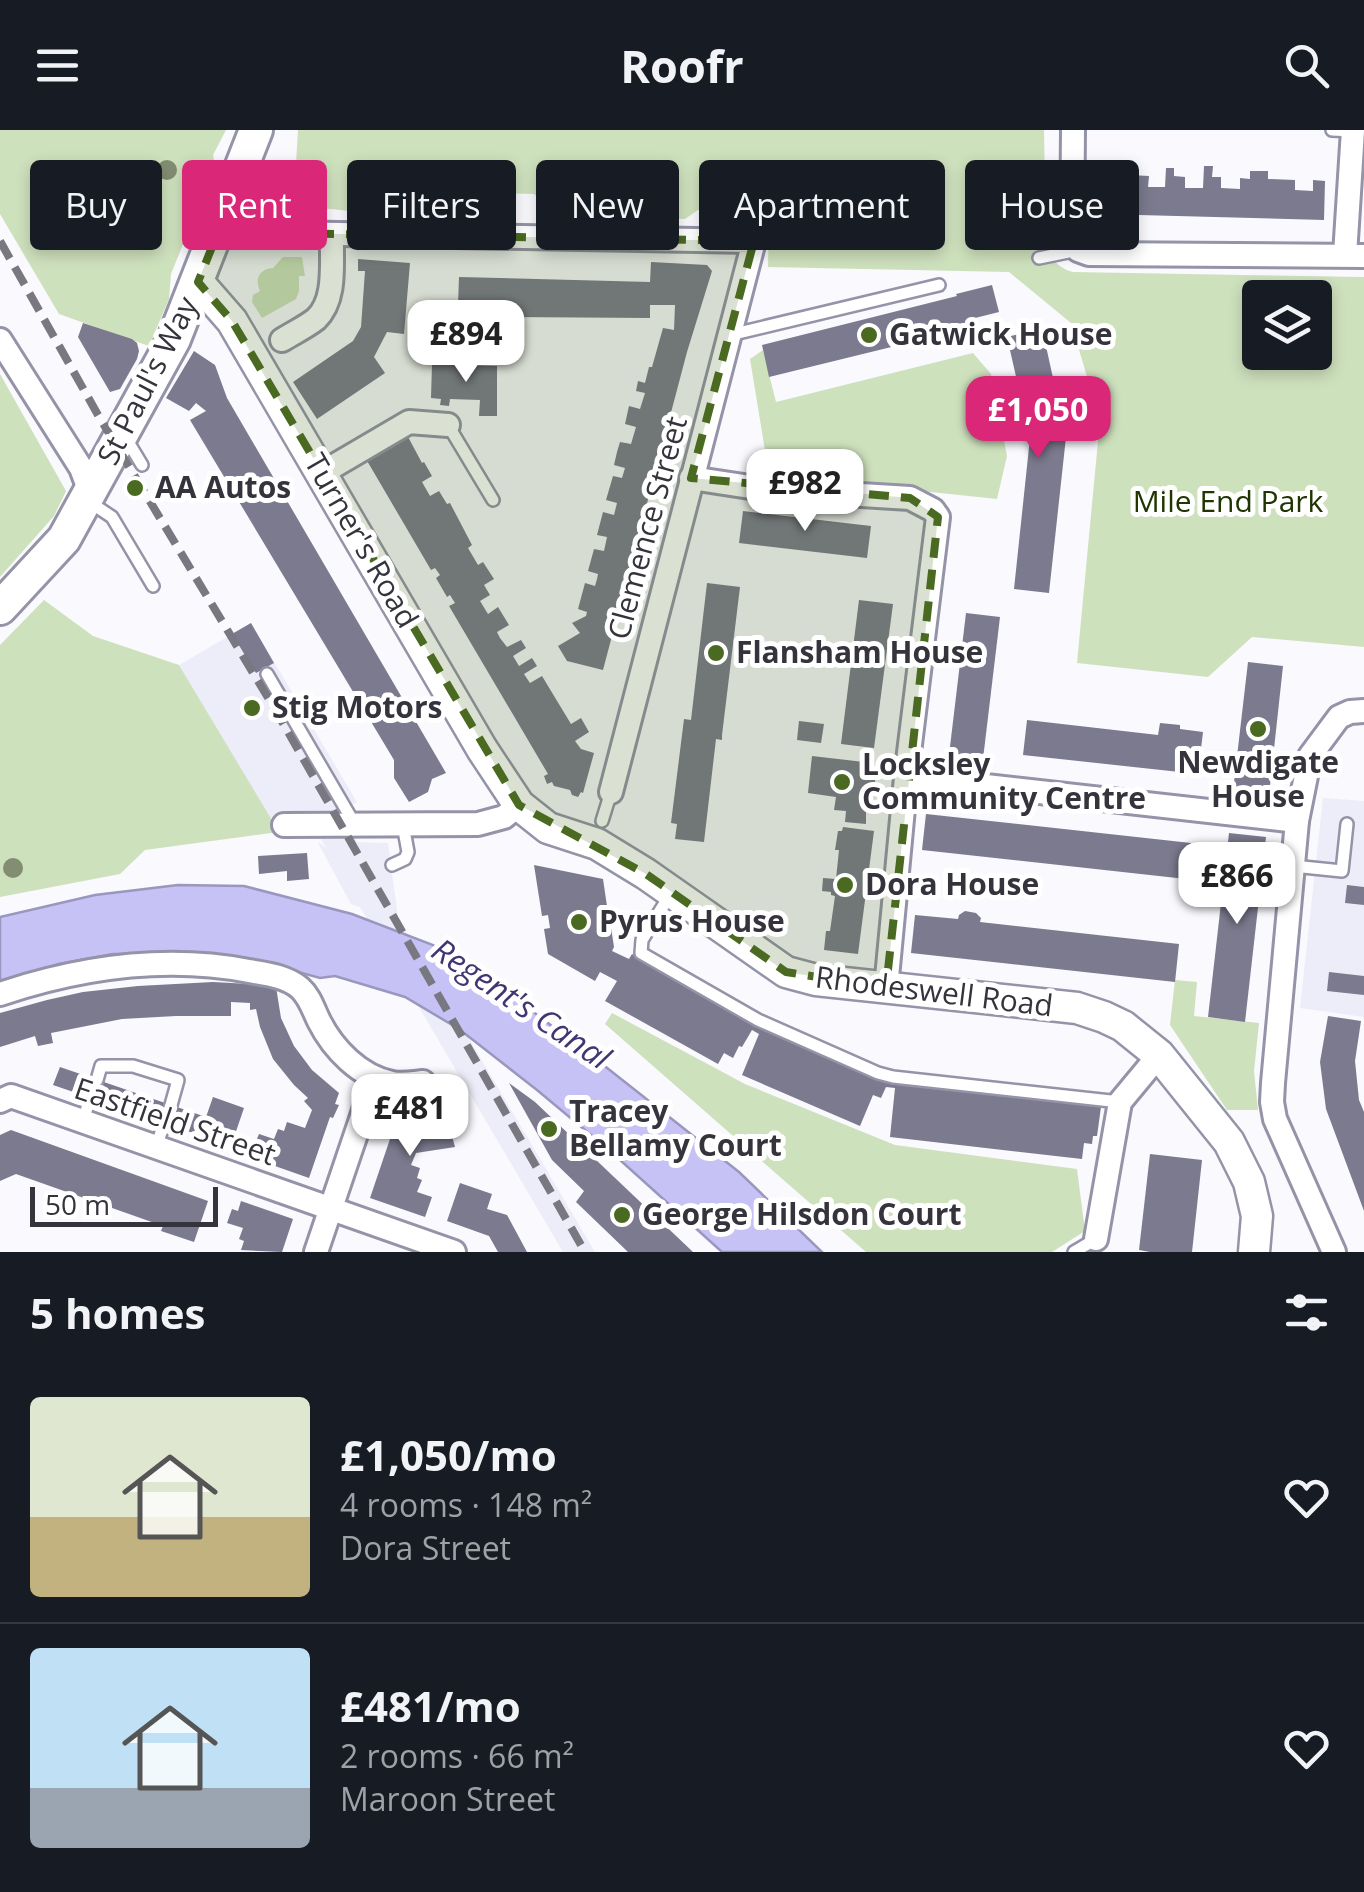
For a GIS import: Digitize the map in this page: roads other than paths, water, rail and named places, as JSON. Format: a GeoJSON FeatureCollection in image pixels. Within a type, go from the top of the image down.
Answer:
{"type":"FeatureCollection","features":[{"type":"Feature","properties":{"kind":"main road","name":"St Paul's Way"},"geometry":{"type":"LineString","coordinates":[[245,160],[256,130]]}},
{"type":"Feature","properties":{"kind":"main road","name":"St Paul's Way"},"geometry":{"type":"LineString","coordinates":[[0,608],[64,539],[174,339],[211,250]]}},
{"type":"Feature","properties":{"kind":"street"},"geometry":{"type":"LineString","coordinates":[[1073,130],[1073,160]]}},
{"type":"Feature","properties":{"kind":"street"},"geometry":{"type":"LineString","coordinates":[[1078,250],[1089,254],[1355,255],[1353,130]]}},
{"type":"Feature","properties":{"kind":"street","name":"Clemence Street"},"geometry":{"type":"LineString","coordinates":[[516,237],[754,234],[611,792]]}},
{"type":"Feature","properties":{"kind":"street"},"geometry":{"type":"LineString","coordinates":[[327,235],[347,235]]}},
{"type":"Feature","properties":{"kind":"street"},"geometry":{"type":"LineString","coordinates":[[282,340],[314,320],[326,307],[332,235]]}},
{"type":"Feature","properties":{"kind":"street","name":"Turner's Road"},"geometry":{"type":"LineString","coordinates":[[198,282],[232,320],[518,805]]}},
{"type":"Feature","properties":{"kind":"street"},"geometry":{"type":"LineString","coordinates":[[0,340],[81,468],[90,492]]}},
{"type":"Feature","properties":{"kind":"street"},"geometry":{"type":"LineString","coordinates":[[322,473],[410,422],[448,425]]}},
{"type":"Feature","properties":{"kind":"street"},"geometry":{"type":"LineString","coordinates":[[691,478],[763,489],[910,498],[938,517],[906,778],[886,988]]}},
{"type":"Feature","properties":{"kind":"street"},"geometry":{"type":"LineString","coordinates":[[1334,1252],[1274,1119],[1272,1102],[1297,821],[1310,756],[1338,716],[1364,711]]}},
{"type":"Feature","properties":{"kind":"street"},"geometry":{"type":"LineString","coordinates":[[906,778],[1297,821]]}},
{"type":"Feature","properties":{"kind":"street"},"geometry":{"type":"LineString","coordinates":[[284,825],[478,824],[504,817],[518,805]]}},
{"type":"Feature","properties":{"kind":"street","name":"Rhodeswell Road"},"geometry":{"type":"LineString","coordinates":[[518,805],[548,828],[600,832],[646,874],[786,972],[816,980],[1077,1008],[1124,1026],[1159,1055],[1229,1142],[1249,1182],[1257,1216],[1254,1252]]}},
{"type":"Feature","properties":{"kind":"street"},"geometry":{"type":"LineString","coordinates":[[0,994],[36,982],[139,964],[196,962],[286,979],[309,999],[333,1045],[350,1062],[374,1078],[397,1084],[423,1082]]}},
{"type":"Feature","properties":{"kind":"street"},"geometry":{"type":"LineString","coordinates":[[1096,1239],[1120,1102],[1159,1055]]}},
{"type":"Feature","properties":{"kind":"street"},"geometry":{"type":"LineString","coordinates":[[316,1252],[374,1078]]}},
{"type":"Feature","properties":{"kind":"street","name":"Eastfield Street"},"geometry":{"type":"LineString","coordinates":[[0,1101],[10,1096],[454,1252]]}},
{"type":"Feature","properties":{"kind":"lane"},"geometry":{"type":"LineString","coordinates":[[1332,130],[1353,130]]}},
{"type":"Feature","properties":{"kind":"lane"},"geometry":{"type":"LineString","coordinates":[[1039,258],[1078,250]]}},
{"type":"Feature","properties":{"kind":"lane"},"geometry":{"type":"LineString","coordinates":[[730,335],[939,285]]}},
{"type":"Feature","properties":{"kind":"lane"},"geometry":{"type":"LineString","coordinates":[[448,425],[493,500]]}},
{"type":"Feature","properties":{"kind":"lane"},"geometry":{"type":"LineString","coordinates":[[122,431],[142,465]]}},
{"type":"Feature","properties":{"kind":"lane"},"geometry":{"type":"LineString","coordinates":[[90,492],[94,505],[112,517],[153,586]]}},
{"type":"Feature","properties":{"kind":"lane"},"geometry":{"type":"LineString","coordinates":[[267,674],[354,823]]}},
{"type":"Feature","properties":{"kind":"lane","name":"Clemence Street"},"geometry":{"type":"LineString","coordinates":[[600,832],[611,792]]}},
{"type":"Feature","properties":{"kind":"lane"},"geometry":{"type":"LineString","coordinates":[[1293,866],[1342,871],[1348,824]]}},
{"type":"Feature","properties":{"kind":"lane"},"geometry":{"type":"LineString","coordinates":[[392,865],[405,859],[408,852],[404,825]]}},
{"type":"Feature","properties":{"kind":"lane"},"geometry":{"type":"LineString","coordinates":[[672,892],[642,940],[642,953],[758,1020],[878,1074],[1120,1102]]}},
{"type":"Feature","properties":{"kind":"lane"},"geometry":{"type":"LineString","coordinates":[[96,1080],[101,1066],[133,1066],[178,1080],[170,1106]]}},
{"type":"Feature","properties":{"kind":"lane"},"geometry":{"type":"LineString","coordinates":[[82,1122],[90,1098]]}},
{"type":"Feature","properties":{"kind":"lane"},"geometry":{"type":"LineString","coordinates":[[156,1147],[164,1124]]}},
{"type":"Feature","properties":{"kind":"lane"},"geometry":{"type":"LineString","coordinates":[[1074,1252],[1096,1239]]}},
{"type":"Feature","properties":{"kind":"water","name":"Regent's Canal"},"geometry":{"type":"Polygon","coordinates":[[[178,885],[244,886],[352,914],[433,945],[507,992],[739,1172],[822,1252],[722,1252],[537,1090],[459,1029],[405,997],[335,976],[320,978],[251,959],[209,953],[113,954],[59,964],[0,983],[0,917],[95,895],[178,885]]]}},
{"type":"Feature","properties":{"kind":"railway"},"geometry":{"type":"LineString","coordinates":[[0,241],[98,415],[276,711],[585,1252]]}},
{"type":"Feature","properties":{"kind":"place","name":"Gatwick House"},"geometry":{"type":"Point","coordinates":[869,335]}},
{"type":"Feature","properties":{"kind":"place","name":"AA Autos"},"geometry":{"type":"Point","coordinates":[135,488]}},
{"type":"Feature","properties":{"kind":"place","name":"Flansham House"},"geometry":{"type":"Point","coordinates":[716,653]}},
{"type":"Feature","properties":{"kind":"place","name":"Stig Motors"},"geometry":{"type":"Point","coordinates":[252,708]}},
{"type":"Feature","properties":{"kind":"place","name":"Newdigate House"},"geometry":{"type":"Point","coordinates":[1258,729]}},
{"type":"Feature","properties":{"kind":"place","name":"Locksley Community Centre"},"geometry":{"type":"Point","coordinates":[842,782]}},
{"type":"Feature","properties":{"kind":"place","name":"Dora House"},"geometry":{"type":"Point","coordinates":[845,885]}},
{"type":"Feature","properties":{"kind":"place","name":"Pyrus House"},"geometry":{"type":"Point","coordinates":[579,922]}},
{"type":"Feature","properties":{"kind":"place","name":"Tracey Bellamy Court"},"geometry":{"type":"Point","coordinates":[549,1129]}},
{"type":"Feature","properties":{"kind":"place","name":"George Hilsdon Court"},"geometry":{"type":"Point","coordinates":[622,1215]}},
{"type":"Feature","properties":{"kind":"park label","name":"Mile End Park"},"geometry":{"type":"Point","coordinates":[1228,502]}}]}
